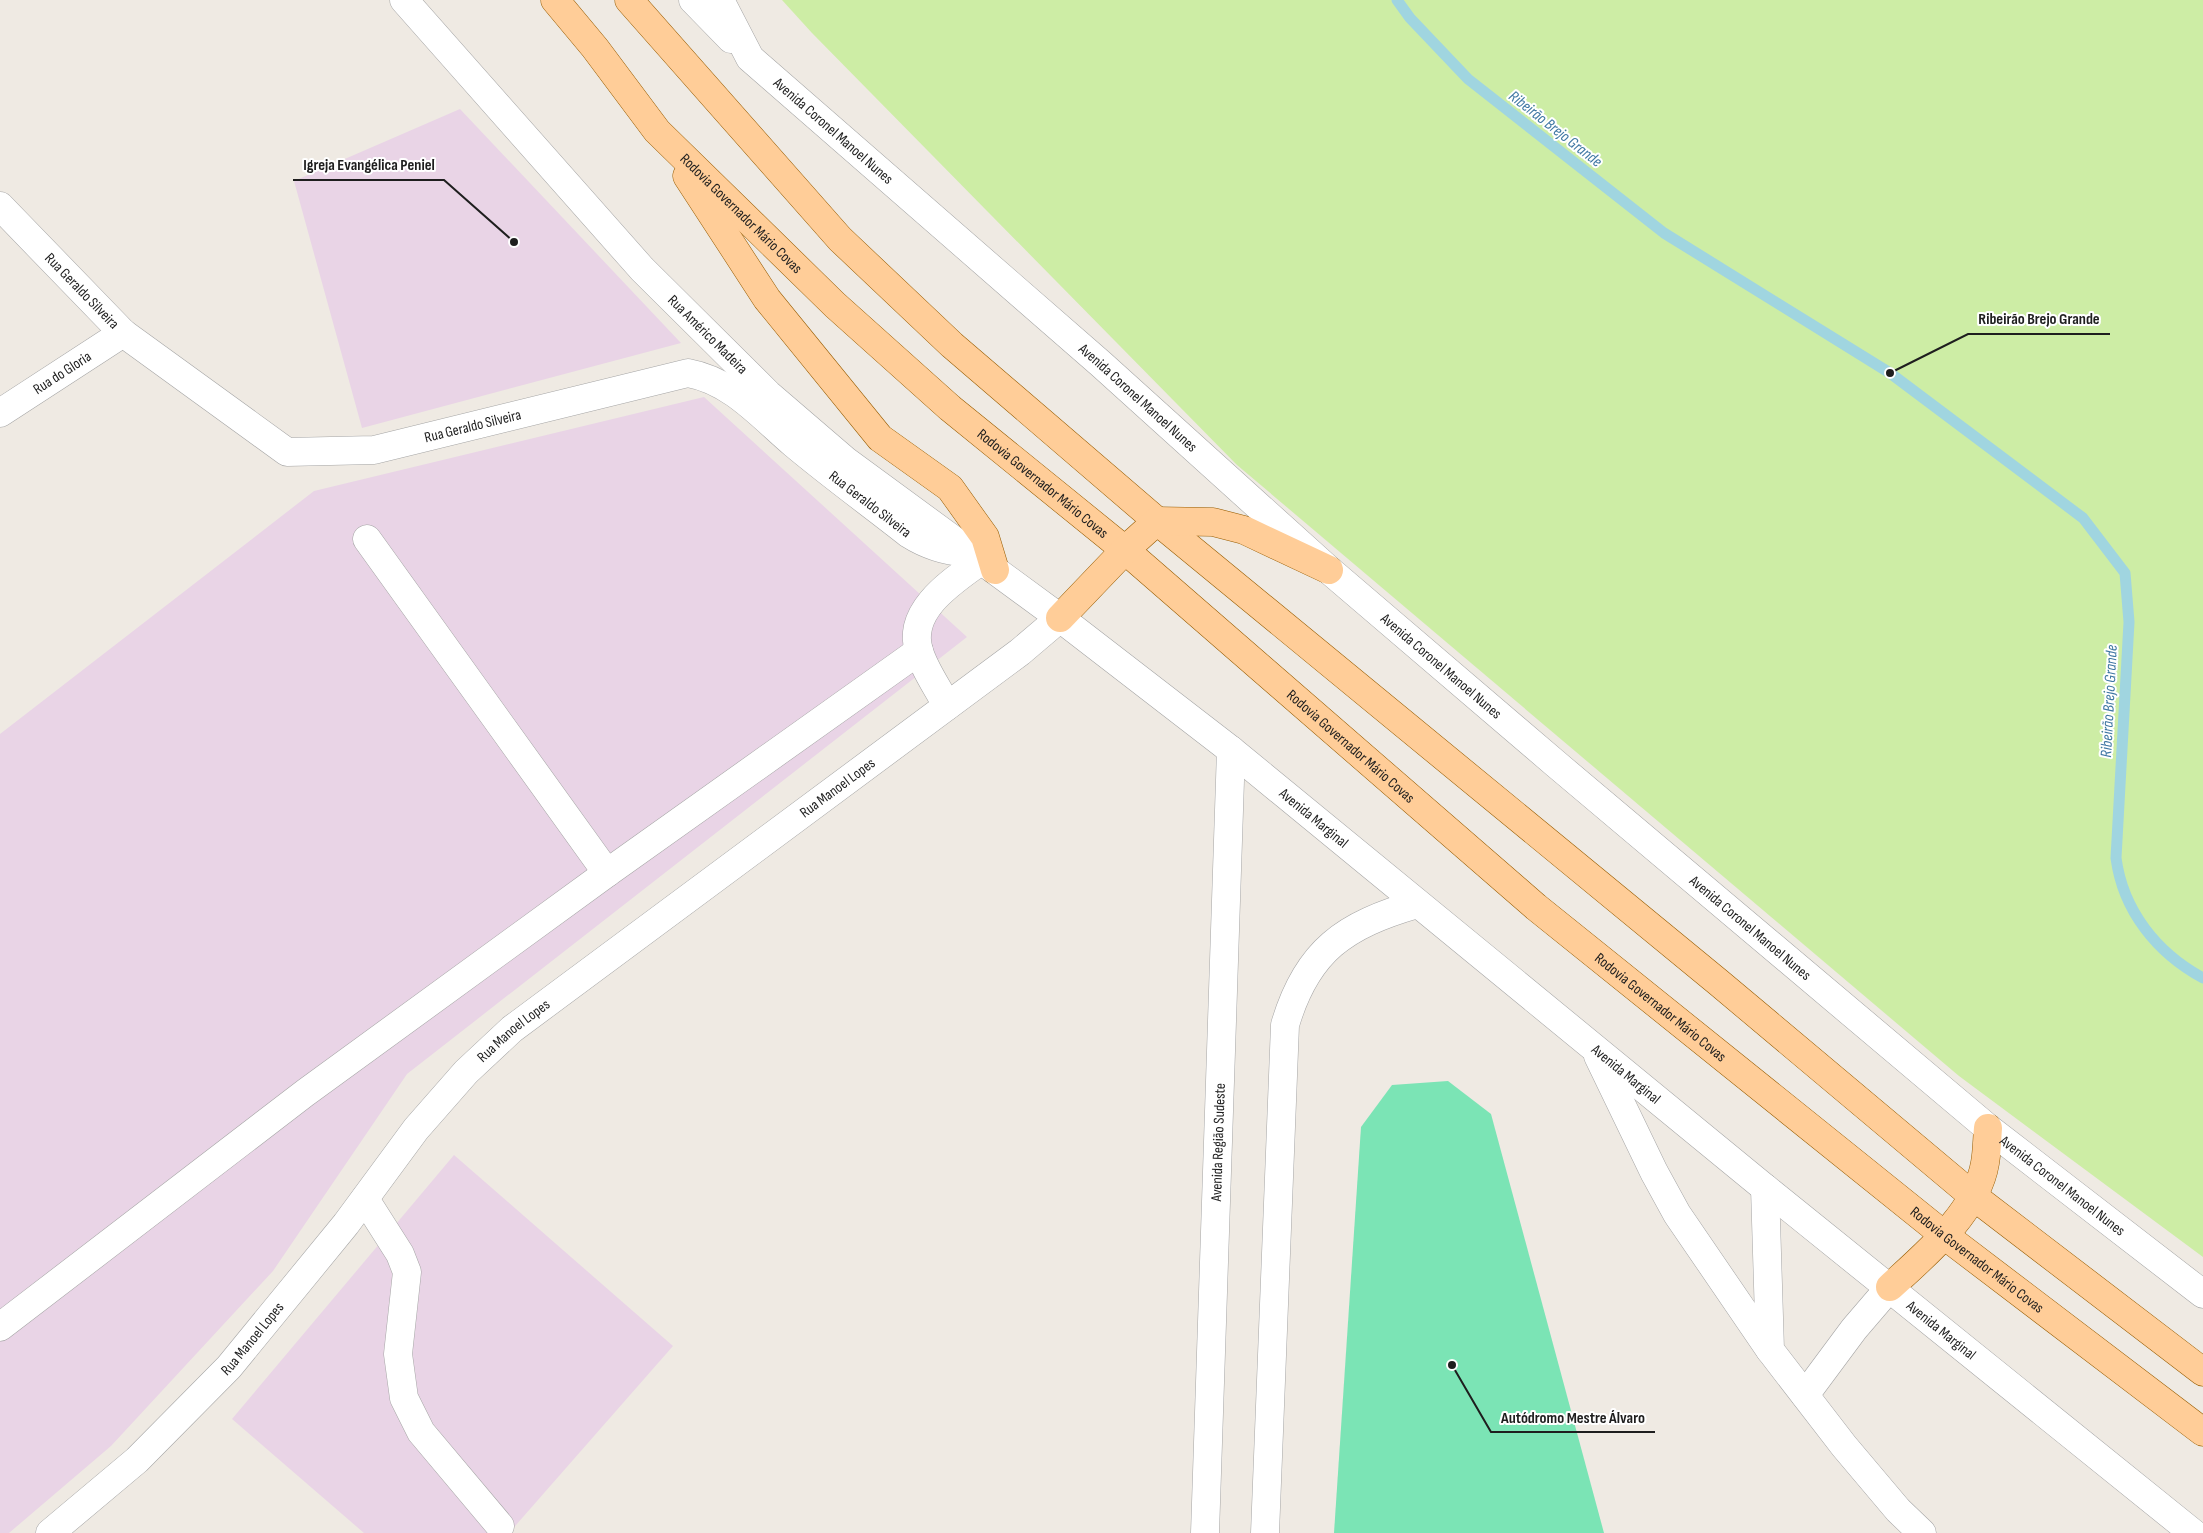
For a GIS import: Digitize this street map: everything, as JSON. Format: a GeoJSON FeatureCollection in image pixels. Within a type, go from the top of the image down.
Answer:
{"type":"FeatureCollection","features":[{"type":"Feature","properties":{"kind":"main road","name":"Rodovia Governador Mário Covas"},"geometry":{"type":"LineString","coordinates":[[555,0],[595,48],[657,131],[835,305],[935,395],[1125,550],[1536,906],[1944,1235],[2203,1432]]}},
{"type":"Feature","properties":{"kind":"main road"},"geometry":{"type":"LineString","coordinates":[[630,0],[840,238],[952,345],[1157,521],[1711,976],[1973,1196],[2203,1372]]}},
{"type":"Feature","properties":{"kind":"main road"},"geometry":{"type":"LineString","coordinates":[[657,131],[767,299],[880,438],[950,488],[985,537],[983,561]]}},
{"type":"Feature","properties":{"kind":"main road"},"geometry":{"type":"LineString","coordinates":[[1060,618],[1125,550],[1157,521],[1213,522],[1244,530],[1329,570]]}},
{"type":"Feature","properties":{"kind":"main road"},"geometry":{"type":"LineString","coordinates":[[1890,1287],[1944,1235],[1973,1196],[1985,1165],[1988,1128]]}},
{"type":"Feature","properties":{"kind":"street","name":"Rua Américo Madeira"},"geometry":{"type":"LineString","coordinates":[[404,0],[642,269],[768,394],[846,461],[1060,618]]}},
{"type":"Feature","properties":{"kind":"street"},"geometry":{"type":"LineString","coordinates":[[693,0],[750,58]]}},
{"type":"Feature","properties":{"kind":"street","name":"Avenida Coronel Manoel Nunes"},"geometry":{"type":"LineString","coordinates":[[720,0],[750,58],[1101,364],[1329,570],[1988,1128],[2203,1294]]}},
{"type":"Feature","properties":{"kind":"street","name":"Rua Geraldo Silveira"},"geometry":{"type":"LineString","coordinates":[[0,206],[123,333],[287,452],[374,450],[688,373],[704,376],[747,402],[795,445],[909,534],[925,544],[983,561]]}},
{"type":"Feature","properties":{"kind":"street","name":"Rua do Gloria"},"geometry":{"type":"LineString","coordinates":[[0,413],[123,333]]}},
{"type":"Feature","properties":{"kind":"street"},"geometry":{"type":"LineString","coordinates":[[367,539],[607,873]]}},
{"type":"Feature","properties":{"kind":"street"},"geometry":{"type":"LineString","coordinates":[[947,706],[919,651],[916,629],[922,614],[954,581],[983,561]]}},
{"type":"Feature","properties":{"kind":"street","name":"Rua Manoel Lopes"},"geometry":{"type":"LineString","coordinates":[[50,1533],[137,1460],[229,1367],[365,1199],[422,1122],[466,1072],[512,1030],[1020,652],[1060,618]]}},
{"type":"Feature","properties":{"kind":"street","name":"Avenida Marginal"},"geometry":{"type":"LineString","coordinates":[[1060,618],[1230,750],[1764,1188],[1890,1287],[2192,1533]]}},
{"type":"Feature","properties":{"kind":"street"},"geometry":{"type":"LineString","coordinates":[[0,1327],[305,1093],[607,873],[919,651]]}},
{"type":"Feature","properties":{"kind":"street","name":"Avenida Região Sudeste"},"geometry":{"type":"LineString","coordinates":[[1205,1533],[1230,750]]}},
{"type":"Feature","properties":{"kind":"street"},"geometry":{"type":"LineString","coordinates":[[1265,1533],[1285,1025],[1293,998],[1304,976],[1326,949],[1357,925],[1386,913],[1417,904]]}},
{"type":"Feature","properties":{"kind":"street"},"geometry":{"type":"LineString","coordinates":[[1594,1048],[1654,1172],[1677,1214],[1770,1350],[1892,1503],[1922,1533]]}},
{"type":"Feature","properties":{"kind":"street"},"geometry":{"type":"LineString","coordinates":[[1764,1188],[1770,1350]]}},
{"type":"Feature","properties":{"kind":"street"},"geometry":{"type":"LineString","coordinates":[[365,1199],[400,1254],[407,1272],[398,1354],[404,1398],[421,1432],[500,1526]]}},
{"type":"Feature","properties":{"kind":"street"},"geometry":{"type":"LineString","coordinates":[[1805,1395],[1854,1329],[1890,1287]]}},
{"type":"Feature","properties":{"kind":"shaded area"},"geometry":{"type":"Polygon","coordinates":[[[460,109],[681,343],[362,428],[294,181],[460,109]]]}},
{"type":"Feature","properties":{"kind":"shaded area"},"geometry":{"type":"Polygon","coordinates":[[[704,397],[967,637],[407,1074],[273,1271],[111,1446],[9,1533],[0,1533],[0,734],[314,491],[704,397]]]}},
{"type":"Feature","properties":{"kind":"shaded area"},"geometry":{"type":"Polygon","coordinates":[[[454,1155],[673,1346],[509,1533],[364,1533],[232,1419],[454,1155]]]}},
{"type":"Feature","properties":{"kind":"green space"},"geometry":{"type":"Polygon","coordinates":[[[782,0],[2203,0],[2203,1257],[1959,1076],[1237,465],[812,33],[782,0]]]}},
{"type":"Feature","properties":{"kind":"green space"},"geometry":{"type":"Polygon","coordinates":[[[1448,1081],[1491,1114],[1604,1533],[1334,1533],[1361,1127],[1392,1085],[1448,1081]]]}},
{"type":"Feature","properties":{"kind":"waterway","name":"Ribeirão Brejo Grande"},"geometry":{"type":"LineString","coordinates":[[1397,0],[1410,18],[1468,79],[1664,233],[1890,373],[2083,518],[2125,573],[2129,622],[2116,858],[2120,877],[2134,913],[2157,943],[2186,968],[2203,978]]}},
{"type":"Feature","properties":{"kind":"place","name":"Igreja Evangélica Peniel"},"geometry":{"type":"Point","coordinates":[514,242]}},
{"type":"Feature","properties":{"kind":"place","name":"Ribeirão Brejo Grande"},"geometry":{"type":"Point","coordinates":[1890,373]}},
{"type":"Feature","properties":{"kind":"place","name":"Autódromo Mestre Álvaro"},"geometry":{"type":"Point","coordinates":[1452,1365]}}]}
